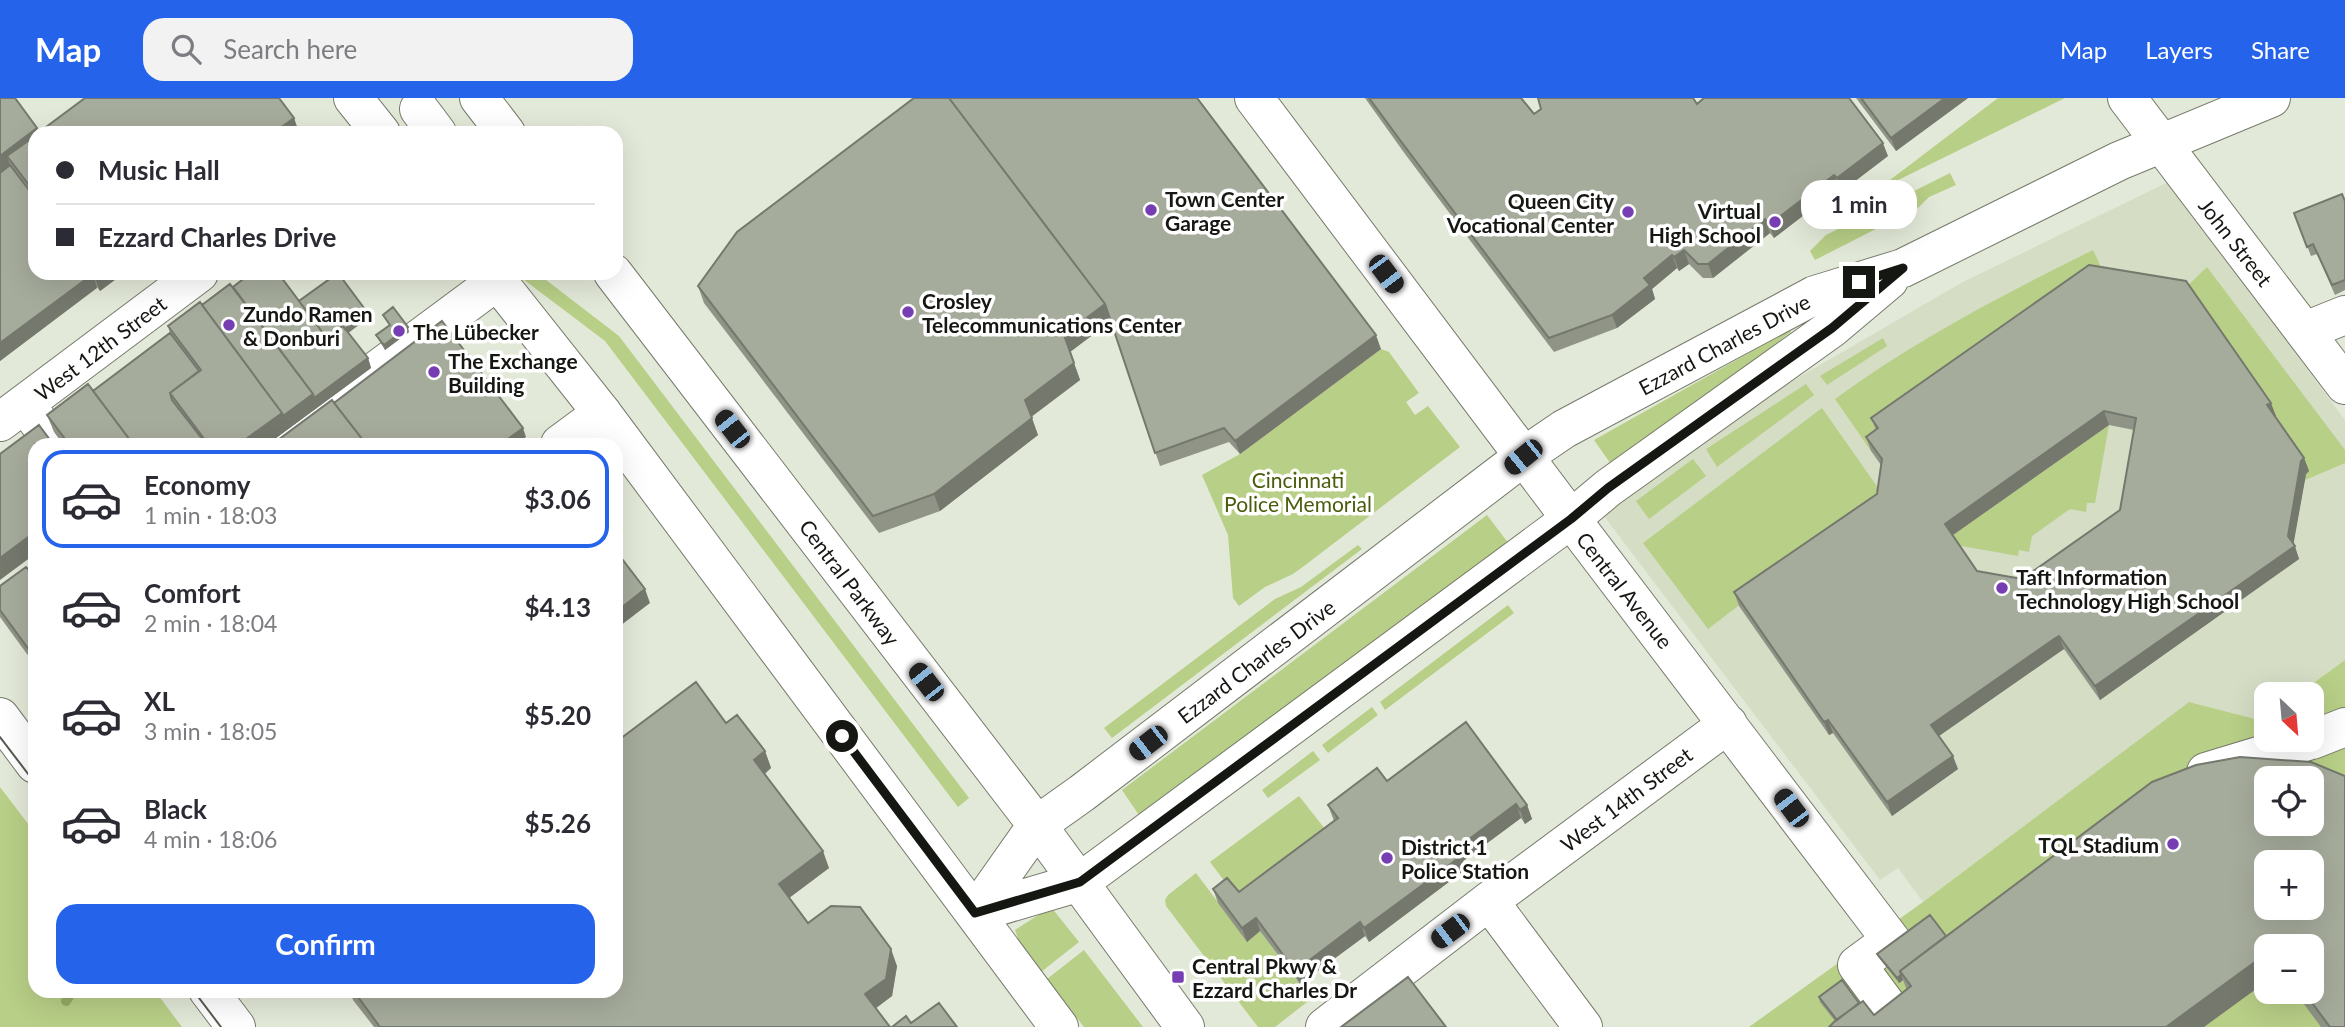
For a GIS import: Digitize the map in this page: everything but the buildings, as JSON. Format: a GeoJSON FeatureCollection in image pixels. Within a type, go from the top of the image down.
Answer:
{"type":"FeatureCollection","features":[{"type":"Feature","properties":{"kind":"main road"},"geometry":{"type":"LineString","coordinates":[[353,98],[375,126]]}},
{"type":"Feature","properties":{"kind":"main road"},"geometry":{"type":"LineString","coordinates":[[479,98],[501,126]]}},
{"type":"Feature","properties":{"kind":"main road","name":"Central Avenue"},"geometry":{"type":"LineString","coordinates":[[1254,98],[1891,940],[1857,965],[1900,1023]]}},
{"type":"Feature","properties":{"kind":"main road","name":"John Street"},"geometry":{"type":"LineString","coordinates":[[2127,98],[2345,385]]}},
{"type":"Feature","properties":{"kind":"main road","name":"Ezzard Charles Drive"},"geometry":{"type":"LineString","coordinates":[[975,913],[1037,825],[1523,457],[1564,429],[1815,295],[1903,268],[2119,161],[2271,98]]}},
{"type":"Feature","properties":{"kind":"main road"},"geometry":{"type":"LineString","coordinates":[[402,126],[430,113]]}},
{"type":"Feature","properties":{"kind":"main road","name":"Ezzard Charles Drive"},"geometry":{"type":"LineString","coordinates":[[975,913],[1080,882],[1571,519],[1608,488],[1832,328],[1903,268]]}},
{"type":"Feature","properties":{"kind":"main road","name":"West 12th Street"},"geometry":{"type":"LineString","coordinates":[[12,413],[190,280]]}},
{"type":"Feature","properties":{"kind":"main road"},"geometry":{"type":"LineString","coordinates":[[285,438],[490,280]]}},
{"type":"Feature","properties":{"kind":"main road"},"geometry":{"type":"LineString","coordinates":[[496,280],[621,438]]}},
{"type":"Feature","properties":{"kind":"main road","name":"Central Parkway"},"geometry":{"type":"LineString","coordinates":[[618,280],[1037,825],[1185,1027]]}},
{"type":"Feature","properties":{"kind":"main road"},"geometry":{"type":"LineString","coordinates":[[2305,331],[2345,315]]}},
{"type":"Feature","properties":{"kind":"main road"},"geometry":{"type":"LineString","coordinates":[[12,413],[47,438]]}},
{"type":"Feature","properties":{"kind":"main road"},"geometry":{"type":"LineString","coordinates":[[568,438],[602,413]]}},
{"type":"Feature","properties":{"kind":"main road"},"geometry":{"type":"LineString","coordinates":[[623,441],[1059,1027]]}},
{"type":"Feature","properties":{"kind":"main road"},"geometry":{"type":"LineString","coordinates":[[0,717],[28,755]]}},
{"type":"Feature","properties":{"kind":"main road","name":"West 14th Street"},"geometry":{"type":"LineString","coordinates":[[1325,1027],[1489,901],[1728,724]]}},
{"type":"Feature","properties":{"kind":"main road"},"geometry":{"type":"LineString","coordinates":[[2324,735],[2345,727]]}},
{"type":"Feature","properties":{"kind":"main road"},"geometry":{"type":"LineString","coordinates":[[2169,783],[2271,752]]}},
{"type":"Feature","properties":{"kind":"main road"},"geometry":{"type":"LineString","coordinates":[[1489,901],[1583,1027]]}},
{"type":"Feature","properties":{"kind":"main road"},"geometry":{"type":"LineString","coordinates":[[214,998],[236,1027]]}},
{"type":"Feature","properties":{"kind":"shaded area","name":"Taft Information Technology High School"},"geometry":{"type":"Polygon","coordinates":[[[2168,182],[2345,420],[2345,660],[2315,682],[2254,682],[2254,719],[2189,702],[1923,902],[1898,868],[1880,880],[1603,515],[1765,397],[1961,283],[2168,182]]]}},
{"type":"Feature","properties":{"kind":"green space"},"geometry":{"type":"Polygon","coordinates":[[[1998,98],[2065,98],[1888,185],[1886,183],[1998,98]]]}},
{"type":"Feature","properties":{"kind":"green space"},"geometry":{"type":"Polygon","coordinates":[[[1950,173],[1956,185],[1815,260],[1810,251],[1826,235],[1950,173]]]}},
{"type":"Feature","properties":{"kind":"green space"},"geometry":{"type":"Polygon","coordinates":[[[2093,250],[2107,280],[1871,451],[1835,399],[1928,338],[2093,250]]]}},
{"type":"Feature","properties":{"kind":"green space"},"geometry":{"type":"Polygon","coordinates":[[[2207,267],[2345,450],[2345,463],[2305,480],[2272,419],[2276,416],[2180,293],[2207,267]]]}},
{"type":"Feature","properties":{"kind":"green space"},"geometry":{"type":"Polygon","coordinates":[[[524,280],[546,280],[619,336],[969,798],[958,807],[605,341],[524,280]]]}},
{"type":"Feature","properties":{"kind":"green space"},"geometry":{"type":"Polygon","coordinates":[[[1790,330],[1791,332],[1613,467],[1594,440],[1790,330]]]}},
{"type":"Feature","properties":{"kind":"green space"},"geometry":{"type":"Polygon","coordinates":[[[1883,338],[1887,346],[1827,385],[1820,376],[1883,338]]]}},
{"type":"Feature","properties":{"kind":"green space","name":"Cincinnati Police Memorial"},"geometry":{"type":"Polygon","coordinates":[[[1381,349],[1389,352],[1419,393],[1406,402],[1415,415],[1428,406],[1460,447],[1293,574],[1265,587],[1239,606],[1233,598],[1228,535],[1202,475],[1240,454],[1381,349]]]}},
{"type":"Feature","properties":{"kind":"green space"},"geometry":{"type":"Polygon","coordinates":[[[1806,384],[1814,395],[1717,467],[1706,449],[1806,384]]]}},
{"type":"Feature","properties":{"kind":"green space"},"geometry":{"type":"Polygon","coordinates":[[[1822,408],[1883,495],[1708,629],[1643,543],[1822,408]]]}},
{"type":"Feature","properties":{"kind":"green space"},"geometry":{"type":"Polygon","coordinates":[[[2109,425],[2095,503],[2087,503],[2086,512],[2070,509],[2032,536],[2029,552],[2019,550],[2018,556],[1956,545],[1950,537],[2109,425]]]}},
{"type":"Feature","properties":{"kind":"green space"},"geometry":{"type":"Polygon","coordinates":[[[1693,459],[1706,476],[1649,519],[1636,501],[1693,459]]]}},
{"type":"Feature","properties":{"kind":"green space"},"geometry":{"type":"Polygon","coordinates":[[[1487,515],[1509,544],[1143,821],[1122,790],[1487,515]]]}},
{"type":"Feature","properties":{"kind":"green space"},"geometry":{"type":"Polygon","coordinates":[[[1358,545],[1362,549],[1112,738],[1104,728],[1275,599],[1301,587],[1358,545]]]}},
{"type":"Feature","properties":{"kind":"green space"},"geometry":{"type":"Polygon","coordinates":[[[1508,605],[1514,613],[1385,710],[1380,702],[1508,605]]]}},
{"type":"Feature","properties":{"kind":"green space","name":"TQL Stadium"},"geometry":{"type":"Polygon","coordinates":[[[2345,660],[2345,1027],[1749,1027],[1923,902],[2189,702],[2254,719],[2254,752],[2324,752],[2324,682],[2315,682],[2345,660]]]}},
{"type":"Feature","properties":{"kind":"green space"},"geometry":{"type":"Polygon","coordinates":[[[1372,707],[1378,715],[1328,753],[1322,745],[1372,707]]]}},
{"type":"Feature","properties":{"kind":"green space"},"geometry":{"type":"Polygon","coordinates":[[[1313,751],[1320,760],[1268,798],[1262,790],[1313,751]]]}},
{"type":"Feature","properties":{"kind":"green space"},"geometry":{"type":"Polygon","coordinates":[[[0,787],[28,824],[28,998],[160,998],[182,1027],[0,1027],[0,787]]]}},
{"type":"Feature","properties":{"kind":"green space"},"geometry":{"type":"Polygon","coordinates":[[[1299,796],[1333,839],[1238,899],[1210,862],[1299,796]]]}},
{"type":"Feature","properties":{"kind":"green space"},"geometry":{"type":"Polygon","coordinates":[[[1196,873],[1247,941],[1260,931],[1311,999],[1275,1027],[1258,1027],[1166,906],[1168,895],[1196,873]]]}},
{"type":"Feature","properties":{"kind":"green space"},"geometry":{"type":"Polygon","coordinates":[[[1051,907],[1079,942],[1041,972],[1020,944],[1015,930],[1051,907]]]}},
{"type":"Feature","properties":{"kind":"green space"},"geometry":{"type":"Polygon","coordinates":[[[1084,950],[1143,1027],[1084,1027],[1047,979],[1084,950]]]}},
{"type":"Feature","properties":{"kind":"tram line"},"geometry":{"type":"LineString","coordinates":[[0,737],[28,774]]}},
{"type":"Feature","properties":{"kind":"tram line"},"geometry":{"type":"LineString","coordinates":[[199,998],[221,1027]]}},
{"type":"Feature","properties":{"kind":"place","name":"Town Center Garage"},"geometry":{"type":"Point","coordinates":[1151,210]}},
{"type":"Feature","properties":{"kind":"place","name":"Queen City Vocational Center"},"geometry":{"type":"Point","coordinates":[1628,212]}},
{"type":"Feature","properties":{"kind":"place","name":"Virtual High School"},"geometry":{"type":"Point","coordinates":[1775,222]}},
{"type":"Feature","properties":{"kind":"place","name":"Crosley Telecommunications Center"},"geometry":{"type":"Point","coordinates":[908,312]}},
{"type":"Feature","properties":{"kind":"place","name":"Zundo Ramen & Donburi"},"geometry":{"type":"Point","coordinates":[229,325]}},
{"type":"Feature","properties":{"kind":"place","name":"The Lübecker"},"geometry":{"type":"Point","coordinates":[399,331]}},
{"type":"Feature","properties":{"kind":"place","name":"The Exchange Building"},"geometry":{"type":"Point","coordinates":[434,372]}},
{"type":"Feature","properties":{"kind":"place","name":"Taft Information Technology High School"},"geometry":{"type":"Point","coordinates":[2002,588]}},
{"type":"Feature","properties":{"kind":"place","name":"TQL Stadium"},"geometry":{"type":"Point","coordinates":[2173,844]}},
{"type":"Feature","properties":{"kind":"place","name":"District 1 Police Station"},"geometry":{"type":"Point","coordinates":[1387,858]}},
{"type":"Feature","properties":{"kind":"place","name":"Central Pkwy & Ezzard Charles Dr"},"geometry":{"type":"Point","coordinates":[1178,977]}},
{"type":"Feature","properties":{"kind":"route"},"geometry":{"type":"LineString","coordinates":[[842,736],[975,913],[1080,882],[1571,519],[1608,488],[1832,328],[1903,268],[1859,282]]}}]}
